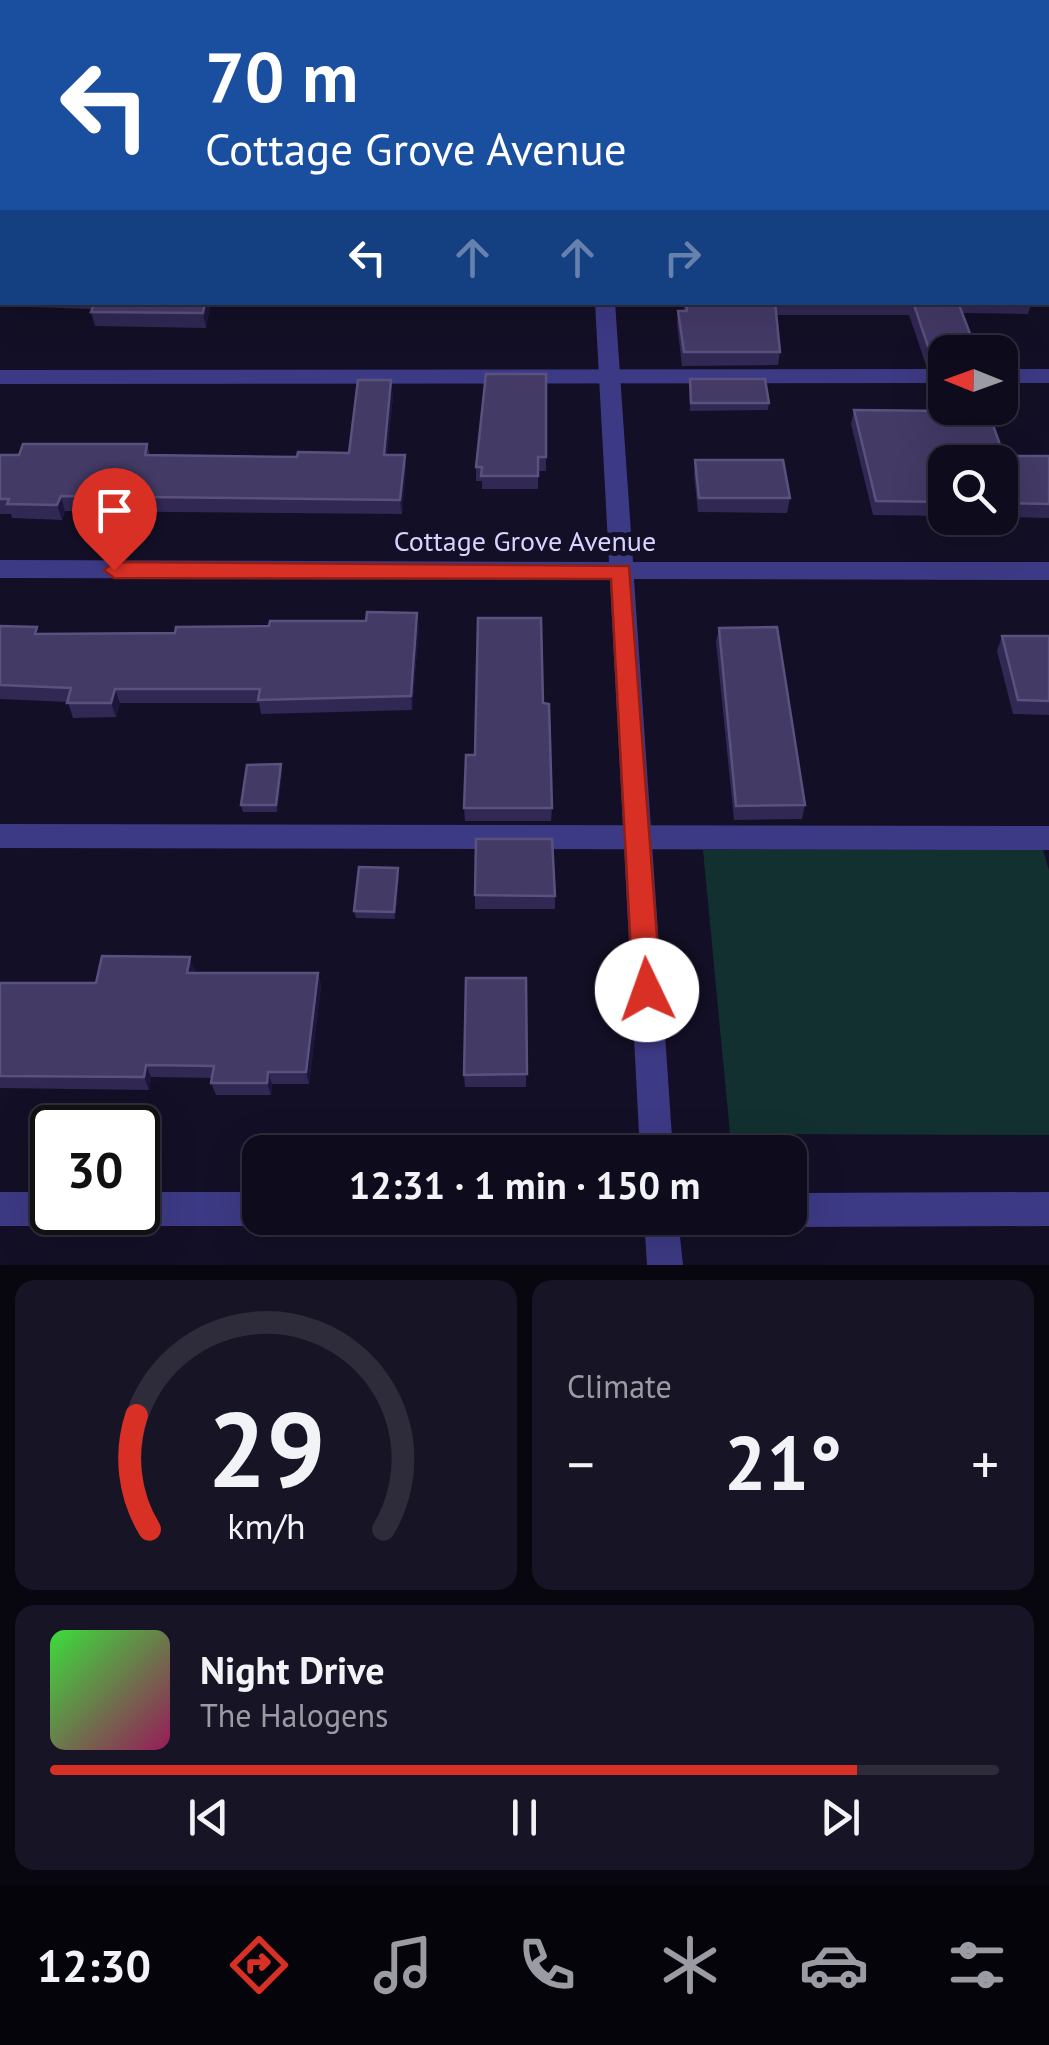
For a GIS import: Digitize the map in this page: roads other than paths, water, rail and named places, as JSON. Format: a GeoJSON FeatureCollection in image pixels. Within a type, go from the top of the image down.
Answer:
{"type":"FeatureCollection","features":[{"type":"Feature","properties":{"kind":"street"},"geometry":{"type":"LineString","coordinates":[[606,305],[656,1135]]}},
{"type":"Feature","properties":{"kind":"street"},"geometry":{"type":"LineString","coordinates":[[0,377],[928,376]]}},
{"type":"Feature","properties":{"kind":"street"},"geometry":{"type":"LineString","coordinates":[[1018,376],[1049,376]]}},
{"type":"Feature","properties":{"kind":"street","name":"Cottage Grove Avenue"},"geometry":{"type":"LineString","coordinates":[[0,569],[1049,571]]}},
{"type":"Feature","properties":{"kind":"street"},"geometry":{"type":"LineString","coordinates":[[0,836],[1049,838]]}},
{"type":"Feature","properties":{"kind":"street"},"geometry":{"type":"LineString","coordinates":[[0,1209],[30,1209]]}},
{"type":"Feature","properties":{"kind":"street"},"geometry":{"type":"LineString","coordinates":[[160,1209],[242,1210]]}},
{"type":"Feature","properties":{"kind":"street"},"geometry":{"type":"LineString","coordinates":[[807,1210],[1049,1209]]}},
{"type":"Feature","properties":{"kind":"street"},"geometry":{"type":"LineString","coordinates":[[662,1235],[664,1265]]}}]}
